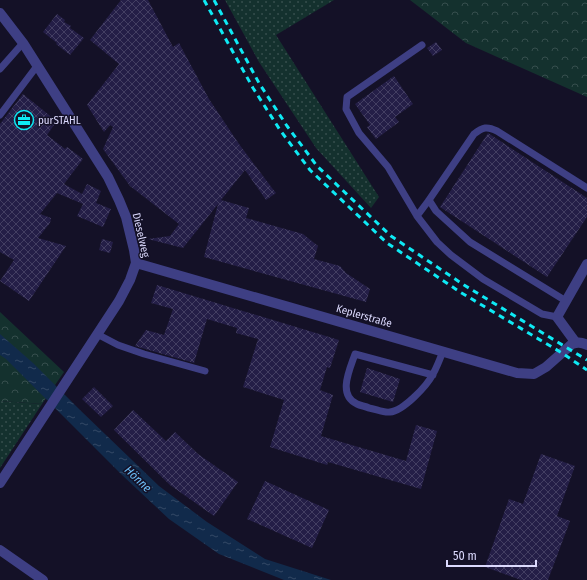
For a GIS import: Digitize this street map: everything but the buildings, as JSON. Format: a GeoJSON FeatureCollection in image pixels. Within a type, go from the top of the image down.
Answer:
{"type":"FeatureCollection","features":[{"type":"Feature","properties":{"kind":"street","name":"Dieselweg"},"geometry":{"type":"LineString","coordinates":[[0,13],[23,43],[108,177],[120,200],[129,230],[136,263],[123,294],[0,483]]}},
{"type":"Feature","properties":{"kind":"street","name":"Keplerstraße"},"geometry":{"type":"LineString","coordinates":[[136,263],[517,373],[534,374],[546,367],[572,344],[576,343]]}},
{"type":"Feature","properties":{"kind":"street"},"geometry":{"type":"LineString","coordinates":[[587,264],[557,317],[576,343],[584,343],[587,345]]}},
{"type":"Feature","properties":{"kind":"street"},"geometry":{"type":"LineString","coordinates":[[0,550],[43,580]]}},
{"type":"Feature","properties":{"kind":"lane"},"geometry":{"type":"LineString","coordinates":[[0,69],[23,43]]}},
{"type":"Feature","properties":{"kind":"lane"},"geometry":{"type":"LineString","coordinates":[[422,45],[347,97],[346,109],[359,133],[388,166],[417,216],[437,242],[451,255],[483,278],[542,314],[557,317]]}},
{"type":"Feature","properties":{"kind":"lane"},"geometry":{"type":"LineString","coordinates":[[0,115],[37,66]]}},
{"type":"Feature","properties":{"kind":"lane"},"geometry":{"type":"LineString","coordinates":[[417,216],[474,134],[480,129],[488,127],[497,131],[587,188]]}},
{"type":"Feature","properties":{"kind":"lane"},"geometry":{"type":"LineString","coordinates":[[429,200],[436,211],[470,242],[566,301]]}},
{"type":"Feature","properties":{"kind":"lane"},"geometry":{"type":"LineString","coordinates":[[98,334],[118,345],[144,354],[206,371]]}},
{"type":"Feature","properties":{"kind":"lane"},"geometry":{"type":"LineString","coordinates":[[433,375],[355,354],[346,382],[347,392],[350,399],[356,404],[383,412],[391,412],[399,409],[427,384],[433,375],[443,352]]}},
{"type":"Feature","properties":{"kind":"green space"},"geometry":{"type":"Polygon","coordinates":[[[225,0],[334,0],[276,35],[379,197],[371,208],[316,148],[259,62],[225,0]]]}},
{"type":"Feature","properties":{"kind":"green space"},"geometry":{"type":"Polygon","coordinates":[[[410,0],[587,0],[587,97],[466,43],[410,0]]]}},
{"type":"Feature","properties":{"kind":"green space"},"geometry":{"type":"Polygon","coordinates":[[[0,312],[64,372],[42,404],[0,401],[0,312]]]}},
{"type":"Feature","properties":{"kind":"green space"},"geometry":{"type":"Polygon","coordinates":[[[0,401],[42,404],[0,468],[0,401]]]}},
{"type":"Feature","properties":{"kind":"water","name":"Hönne"},"geometry":{"type":"Polygon","coordinates":[[[0,334],[33,363],[159,486],[207,522],[265,559],[331,580],[284,580],[219,554],[169,519],[122,475],[6,359],[0,355],[0,334]]]}},
{"type":"Feature","properties":{"kind":"railway"},"geometry":{"type":"LineString","coordinates":[[204,0],[253,88],[280,130],[310,170],[387,243],[460,292],[562,353],[587,370]]}},
{"type":"Feature","properties":{"kind":"railway"},"geometry":{"type":"LineString","coordinates":[[214,0],[259,83],[287,126],[317,166],[391,236],[464,285],[587,360]]}},
{"type":"Feature","properties":{"kind":"place","name":"purSTAHL"},"geometry":{"type":"Point","coordinates":[24,120]}}]}
